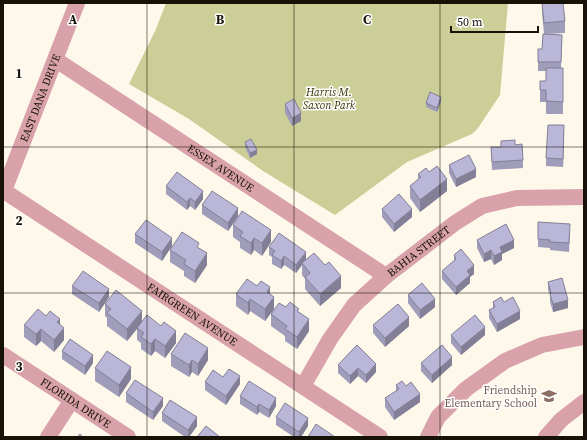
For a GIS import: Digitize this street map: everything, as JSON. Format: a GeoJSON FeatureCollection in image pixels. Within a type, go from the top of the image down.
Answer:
{"type":"FeatureCollection","features":[{"type":"Feature","properties":{"kind":"street","name":"EAST DANA DRIVE"},"geometry":{"type":"LineString","coordinates":[[3,192],[56,60],[77,3]]}},
{"type":"Feature","properties":{"kind":"street","name":"ESSEX AVENUE"},"geometry":{"type":"LineString","coordinates":[[56,60],[386,276]]}},
{"type":"Feature","properties":{"kind":"street","name":"FAIRGREEN AVENUE"},"geometry":{"type":"LineString","coordinates":[[3,192],[380,437]]}},
{"type":"Feature","properties":{"kind":"street","name":"BAHIA STREET"},"geometry":{"type":"LineString","coordinates":[[303,386],[330,339],[354,305],[386,276],[455,223],[482,206],[517,198],[584,197]]}},
{"type":"Feature","properties":{"kind":"street"},"geometry":{"type":"LineString","coordinates":[[428,437],[438,417],[466,388],[505,361],[542,345],[584,337]]}},
{"type":"Feature","properties":{"kind":"street","name":"FLORIDA DRIVE"},"geometry":{"type":"LineString","coordinates":[[3,355],[128,437]]}},
{"type":"Feature","properties":{"kind":"street"},"geometry":{"type":"LineString","coordinates":[[48,437],[72,400]]}},
{"type":"Feature","properties":{"kind":"street"},"geometry":{"type":"LineString","coordinates":[[546,437],[561,420],[584,402]]}},
{"type":"Feature","properties":{"kind":"green space","name":"Harris M. Saxon Park"},"geometry":{"type":"Polygon","coordinates":[[[166,3],[508,3],[500,95],[478,128],[472,134],[407,162],[335,215],[263,171],[189,119],[129,84],[156,29],[166,3]]]}},
{"type":"Feature","properties":{"kind":"building"},"geometry":{"type":"Polygon","coordinates":[[[542,3],[563,3],[565,21],[544,23],[542,3]]]}},
{"type":"Feature","properties":{"kind":"building"},"geometry":{"type":"Polygon","coordinates":[[[543,34],[562,35],[561,62],[538,62],[538,49],[542,49],[543,34]]]}},
{"type":"Feature","properties":{"kind":"building"},"geometry":{"type":"Polygon","coordinates":[[[546,68],[563,68],[563,102],[546,101],[546,90],[540,90],[540,81],[546,81],[546,68]]]}},
{"type":"Feature","properties":{"kind":"building"},"geometry":{"type":"Polygon","coordinates":[[[430,92],[441,97],[437,108],[426,103],[430,92]]]}},
{"type":"Feature","properties":{"kind":"building"},"geometry":{"type":"Polygon","coordinates":[[[294,99],[301,113],[292,118],[285,104],[294,99]]]}},
{"type":"Feature","properties":{"kind":"building"},"geometry":{"type":"Polygon","coordinates":[[[548,125],[564,125],[563,159],[546,158],[548,125]]]}},
{"type":"Feature","properties":{"kind":"building"},"geometry":{"type":"Polygon","coordinates":[[[251,139],[257,150],[250,153],[245,142],[251,139]]]}},
{"type":"Feature","properties":{"kind":"building"},"geometry":{"type":"Polygon","coordinates":[[[515,140],[515,145],[522,144],[523,160],[492,162],[491,147],[501,147],[501,141],[515,140]]]}},
{"type":"Feature","properties":{"kind":"building"},"geometry":{"type":"Polygon","coordinates":[[[469,155],[476,169],[456,179],[449,165],[469,155]]]}},
{"type":"Feature","properties":{"kind":"building"},"geometry":{"type":"Polygon","coordinates":[[[437,166],[447,179],[420,200],[410,186],[421,177],[418,174],[426,168],[429,172],[437,166]]]}},
{"type":"Feature","properties":{"kind":"building"},"geometry":{"type":"Polygon","coordinates":[[[177,172],[203,191],[195,202],[190,198],[187,202],[166,186],[177,172]]]}},
{"type":"Feature","properties":{"kind":"building"},"geometry":{"type":"Polygon","coordinates":[[[212,191],[238,208],[228,223],[202,205],[212,191]]]}},
{"type":"Feature","properties":{"kind":"building"},"geometry":{"type":"Polygon","coordinates":[[[399,194],[412,209],[394,224],[382,209],[399,194]]]}},
{"type":"Feature","properties":{"kind":"building"},"geometry":{"type":"Polygon","coordinates":[[[242,211],[271,230],[262,243],[254,238],[251,243],[240,236],[243,232],[233,225],[242,211]]]}},
{"type":"Feature","properties":{"kind":"building"},"geometry":{"type":"Polygon","coordinates":[[[146,220],[172,238],[162,252],[135,234],[146,220]]]}},
{"type":"Feature","properties":{"kind":"building"},"geometry":{"type":"Polygon","coordinates":[[[538,222],[570,224],[569,243],[550,242],[550,240],[538,239],[538,222]]]}},
{"type":"Feature","properties":{"kind":"building"},"geometry":{"type":"Polygon","coordinates":[[[506,224],[514,240],[500,247],[502,252],[494,256],[491,250],[484,254],[477,240],[506,224]]]}},
{"type":"Feature","properties":{"kind":"building"},"geometry":{"type":"Polygon","coordinates":[[[182,232],[199,243],[197,247],[207,253],[195,271],[184,264],[186,260],[170,250],[182,232]]]}},
{"type":"Feature","properties":{"kind":"building"},"geometry":{"type":"Polygon","coordinates":[[[279,233],[306,252],[296,265],[284,256],[281,261],[272,255],[275,251],[269,247],[279,233]]]}},
{"type":"Feature","properties":{"kind":"building"},"geometry":{"type":"Polygon","coordinates":[[[461,249],[474,265],[467,271],[470,275],[456,287],[442,271],[456,259],[454,255],[461,249]]]}},
{"type":"Feature","properties":{"kind":"building"},"geometry":{"type":"Polygon","coordinates":[[[314,253],[325,265],[329,262],[341,276],[320,294],[305,277],[310,273],[302,263],[314,253]]]}},
{"type":"Feature","properties":{"kind":"building"},"geometry":{"type":"Polygon","coordinates":[[[83,271],[109,289],[99,303],[72,286],[83,271]]]}},
{"type":"Feature","properties":{"kind":"building"},"geometry":{"type":"Polygon","coordinates":[[[562,278],[568,300],[553,304],[548,282],[562,278]]]}},
{"type":"Feature","properties":{"kind":"building"},"geometry":{"type":"Polygon","coordinates":[[[247,279],[257,286],[261,281],[270,287],[267,292],[274,297],[265,309],[250,299],[248,303],[236,294],[247,279]]]}},
{"type":"Feature","properties":{"kind":"building"},"geometry":{"type":"Polygon","coordinates":[[[422,283],[435,299],[420,310],[408,295],[422,283]]]}},
{"type":"Feature","properties":{"kind":"building"},"geometry":{"type":"Polygon","coordinates":[[[116,290],[142,311],[127,329],[107,313],[111,309],[105,304],[116,290]]]}},
{"type":"Feature","properties":{"kind":"building"},"geometry":{"type":"Polygon","coordinates":[[[501,297],[504,302],[513,297],[520,311],[497,324],[489,310],[495,307],[493,302],[501,297]]]}},
{"type":"Feature","properties":{"kind":"building"},"geometry":{"type":"Polygon","coordinates":[[[290,302],[299,309],[297,311],[309,319],[297,337],[285,329],[287,326],[271,314],[279,303],[286,307],[290,302]]]}},
{"type":"Feature","properties":{"kind":"building"},"geometry":{"type":"Polygon","coordinates":[[[398,304],[409,317],[385,338],[373,325],[398,304]]]}},
{"type":"Feature","properties":{"kind":"building"},"geometry":{"type":"Polygon","coordinates":[[[38,309],[46,316],[50,311],[60,319],[57,322],[64,328],[54,340],[41,329],[36,334],[24,325],[38,309]]]}},
{"type":"Feature","properties":{"kind":"building"},"geometry":{"type":"Polygon","coordinates":[[[147,315],[161,326],[164,322],[176,331],[165,346],[155,339],[151,344],[141,337],[144,333],[137,328],[147,315]]]}},
{"type":"Feature","properties":{"kind":"building"},"geometry":{"type":"Polygon","coordinates":[[[475,315],[485,327],[461,347],[451,335],[475,315]]]}},
{"type":"Feature","properties":{"kind":"building"},"geometry":{"type":"Polygon","coordinates":[[[185,333],[208,348],[198,364],[192,360],[189,365],[171,354],[185,333]]]}},
{"type":"Feature","properties":{"kind":"building"},"geometry":{"type":"Polygon","coordinates":[[[70,339],[93,355],[85,366],[62,351],[70,339]]]}},
{"type":"Feature","properties":{"kind":"building"},"geometry":{"type":"Polygon","coordinates":[[[357,345],[376,364],[366,375],[358,368],[350,376],[338,365],[357,345]]]}},
{"type":"Feature","properties":{"kind":"building"},"geometry":{"type":"Polygon","coordinates":[[[442,345],[452,357],[432,375],[421,363],[442,345]]]}},
{"type":"Feature","properties":{"kind":"building"},"geometry":{"type":"Polygon","coordinates":[[[107,351],[131,367],[119,385],[95,368],[107,351]]]}},
{"type":"Feature","properties":{"kind":"building"},"geometry":{"type":"Polygon","coordinates":[[[229,369],[240,376],[226,396],[205,382],[213,370],[223,377],[229,369]]]}},
{"type":"Feature","properties":{"kind":"building"},"geometry":{"type":"Polygon","coordinates":[[[135,380],[163,398],[153,412],[126,393],[135,380]]]}},
{"type":"Feature","properties":{"kind":"building"},"geometry":{"type":"Polygon","coordinates":[[[249,381],[276,398],[269,410],[259,404],[257,407],[240,396],[249,381]]]}},
{"type":"Feature","properties":{"kind":"building"},"geometry":{"type":"Polygon","coordinates":[[[402,381],[406,386],[411,382],[420,394],[394,412],[385,398],[399,389],[396,385],[402,381]]]}},
{"type":"Feature","properties":{"kind":"building"},"geometry":{"type":"Polygon","coordinates":[[[170,400],[197,417],[188,430],[162,413],[170,400]]]}},
{"type":"Feature","properties":{"kind":"building"},"geometry":{"type":"Polygon","coordinates":[[[285,403],[308,418],[299,432],[276,417],[285,403]]]}},
{"type":"Feature","properties":{"kind":"building"},"geometry":{"type":"Polygon","coordinates":[[[316,424],[335,437],[308,437],[316,424]]]}},
{"type":"Feature","properties":{"kind":"building"},"geometry":{"type":"Polygon","coordinates":[[[206,426],[220,437],[197,437],[206,426]]]}},
{"type":"Feature","properties":{"kind":"place","name":"Friendship Elementary School"},"geometry":{"type":"Point","coordinates":[549,396]}}]}
